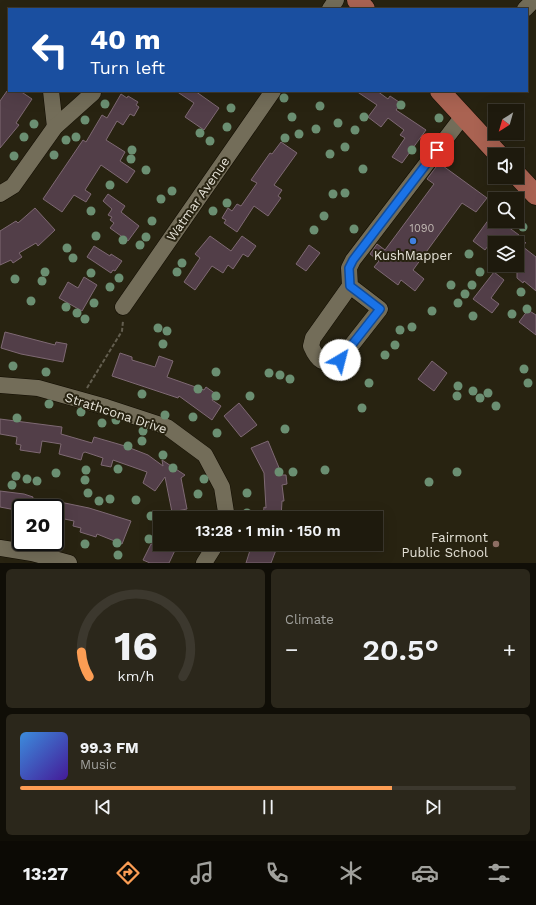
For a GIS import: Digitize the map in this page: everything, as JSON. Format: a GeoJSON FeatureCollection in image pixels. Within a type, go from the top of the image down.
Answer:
{"type":"FeatureCollection","features":[{"type":"Feature","properties":{"kind":"main road"},"geometry":{"type":"LineString","coordinates":[[357,0],[364,8]]}},
{"type":"Feature","properties":{"kind":"main road"},"geometry":{"type":"LineString","coordinates":[[441,92],[493,148]]}},
{"type":"Feature","properties":{"kind":"main road"},"geometry":{"type":"LineString","coordinates":[[524,182],[536,195]]}},
{"type":"Feature","properties":{"kind":"street"},"geometry":{"type":"LineString","coordinates":[[526,8],[534,0]]}},
{"type":"Feature","properties":{"kind":"street"},"geometry":{"type":"LineString","coordinates":[[52,92],[55,127]]}},
{"type":"Feature","properties":{"kind":"street"},"geometry":{"type":"LineString","coordinates":[[0,194],[13,186],[55,127],[93,92]]}},
{"type":"Feature","properties":{"kind":"street","name":"Watmar Avenue"},"geometry":{"type":"LineString","coordinates":[[123,308],[272,92]]}},
{"type":"Feature","properties":{"kind":"street"},"geometry":{"type":"LineString","coordinates":[[350,286],[380,309],[340,360],[332,364],[323,362],[315,356],[310,346],[313,338],[350,286],[349,268],[353,260],[463,116]]}},
{"type":"Feature","properties":{"kind":"street","name":"Strathcona Drive"},"geometry":{"type":"LineString","coordinates":[[0,384],[38,388],[167,427],[205,456],[222,487],[226,511]]}},
{"type":"Feature","properties":{"kind":"street"},"geometry":{"type":"LineString","coordinates":[[0,548],[31,558],[69,563]]}},
{"type":"Feature","properties":{"kind":"street"},"geometry":{"type":"LineString","coordinates":[[204,563],[212,551]]}},
{"type":"Feature","properties":{"kind":"path"},"geometry":{"type":"LineString","coordinates":[[84,401],[87,385],[122,331],[123,308]]}},
{"type":"Feature","properties":{"kind":"building"},"geometry":{"type":"Polygon","coordinates":[[[7,91],[22,92],[32,99],[16,123],[19,125],[0,148],[0,101],[7,91]]]}},
{"type":"Feature","properties":{"kind":"building"},"geometry":{"type":"Polygon","coordinates":[[[178,92],[196,92],[219,108],[204,130],[185,117],[194,103],[178,92]]]}},
{"type":"Feature","properties":{"kind":"building"},"geometry":{"type":"Polygon","coordinates":[[[358,92],[378,92],[388,99],[390,96],[399,102],[397,105],[399,106],[396,110],[426,130],[402,163],[392,157],[405,138],[400,135],[404,130],[388,118],[381,127],[368,117],[377,105],[358,92]]]}},
{"type":"Feature","properties":{"kind":"building"},"geometry":{"type":"Polygon","coordinates":[[[121,94],[138,102],[136,105],[139,107],[134,116],[130,114],[123,125],[117,121],[106,140],[125,152],[120,161],[135,171],[127,183],[101,165],[85,190],[91,194],[86,202],[74,195],[62,212],[43,199],[83,140],[86,142],[102,115],[107,118],[121,94]]]}},
{"type":"Feature","properties":{"kind":"building"},"geometry":{"type":"Polygon","coordinates":[[[281,142],[297,153],[274,185],[282,190],[278,196],[281,198],[268,216],[254,206],[237,232],[224,223],[226,220],[222,218],[228,208],[232,211],[237,204],[241,206],[257,183],[251,180],[270,153],[272,154],[281,142]]]}},
{"type":"Feature","properties":{"kind":"building"},"geometry":{"type":"Polygon","coordinates":[[[439,163],[487,198],[476,212],[462,203],[413,270],[424,279],[415,291],[401,280],[398,285],[374,267],[379,261],[370,254],[377,244],[385,250],[434,184],[427,179],[439,163]]]}},
{"type":"Feature","properties":{"kind":"building"},"geometry":{"type":"Polygon","coordinates":[[[108,194],[125,206],[121,212],[139,226],[128,241],[110,228],[114,223],[110,220],[112,217],[108,215],[112,209],[103,201],[108,194]]]}},
{"type":"Feature","properties":{"kind":"building"},"geometry":{"type":"Polygon","coordinates":[[[35,208],[55,230],[38,246],[36,243],[19,253],[22,257],[13,263],[11,260],[0,265],[0,231],[16,221],[18,223],[35,208]]]}},
{"type":"Feature","properties":{"kind":"building"},"geometry":{"type":"Polygon","coordinates":[[[488,220],[488,228],[510,228],[519,235],[488,236],[488,246],[485,250],[473,241],[488,220]]]}},
{"type":"Feature","properties":{"kind":"building"},"geometry":{"type":"Polygon","coordinates":[[[210,236],[231,251],[242,236],[256,246],[248,257],[243,254],[233,269],[228,265],[223,273],[212,266],[195,290],[184,282],[200,258],[195,254],[210,236]]]}},
{"type":"Feature","properties":{"kind":"building"},"geometry":{"type":"Polygon","coordinates":[[[309,245],[320,253],[306,271],[296,264],[309,245]]]}},
{"type":"Feature","properties":{"kind":"building"},"geometry":{"type":"Polygon","coordinates":[[[94,246],[110,256],[111,254],[122,261],[115,271],[113,270],[111,273],[87,257],[94,246]]]}},
{"type":"Feature","properties":{"kind":"building"},"geometry":{"type":"Polygon","coordinates":[[[524,248],[536,257],[536,291],[524,281],[523,283],[517,278],[517,272],[524,272],[524,248]]]}},
{"type":"Feature","properties":{"kind":"building"},"geometry":{"type":"Polygon","coordinates":[[[494,272],[504,280],[491,298],[499,304],[492,313],[473,299],[494,272]]]}},
{"type":"Feature","properties":{"kind":"building"},"geometry":{"type":"Polygon","coordinates":[[[84,277],[97,285],[82,311],[59,298],[68,282],[78,288],[84,277]]]}},
{"type":"Feature","properties":{"kind":"building"},"geometry":{"type":"Polygon","coordinates":[[[528,310],[536,315],[536,335],[519,322],[528,310]]]}},
{"type":"Feature","properties":{"kind":"building"},"geometry":{"type":"Polygon","coordinates":[[[5,332],[55,345],[56,342],[67,344],[63,362],[21,354],[1,348],[5,332]]]}},
{"type":"Feature","properties":{"kind":"building"},"geometry":{"type":"Polygon","coordinates":[[[120,353],[132,357],[132,360],[155,367],[159,356],[173,361],[167,377],[204,390],[206,387],[216,394],[212,400],[221,406],[212,420],[179,396],[178,398],[112,376],[120,353]]]}},
{"type":"Feature","properties":{"kind":"building"},"geometry":{"type":"Polygon","coordinates":[[[432,361],[447,373],[434,391],[418,379],[432,361]]]}},
{"type":"Feature","properties":{"kind":"building"},"geometry":{"type":"Polygon","coordinates":[[[239,403],[257,425],[241,437],[224,416],[239,403]]]}},
{"type":"Feature","properties":{"kind":"building"},"geometry":{"type":"Polygon","coordinates":[[[0,419],[62,427],[61,434],[92,443],[94,437],[125,446],[148,455],[163,466],[162,460],[185,475],[181,478],[187,509],[172,511],[165,477],[155,491],[143,483],[147,472],[113,460],[111,467],[101,465],[103,458],[85,452],[83,453],[81,460],[59,454],[61,444],[42,441],[40,453],[20,450],[21,445],[16,444],[17,437],[0,434],[0,419]]]}},
{"type":"Feature","properties":{"kind":"building"},"geometry":{"type":"Polygon","coordinates":[[[268,441],[282,475],[286,475],[287,484],[282,485],[284,501],[282,501],[281,511],[264,511],[264,507],[266,508],[264,473],[251,448],[268,441]]]}},
{"type":"Feature","properties":{"kind":"building"},"geometry":{"type":"Polygon","coordinates":[[[0,491],[24,494],[33,497],[33,499],[12,499],[12,509],[0,507],[0,491]]]}},
{"type":"Feature","properties":{"kind":"building"},"geometry":{"type":"Polygon","coordinates":[[[64,503],[89,508],[131,521],[122,544],[97,534],[96,537],[80,532],[81,528],[73,526],[74,521],[64,519],[64,503]]]}},
{"type":"Feature","properties":{"kind":"building"},"geometry":{"type":"Polygon","coordinates":[[[151,544],[153,544],[153,551],[175,551],[169,563],[150,563],[143,560],[151,544]]]}},
{"type":"Feature","properties":{"kind":"building"},"geometry":{"type":"Polygon","coordinates":[[[250,551],[276,551],[271,563],[246,563],[250,551]]]}},
{"type":"Feature","properties":{"kind":"place","name":"KushMapper"},"geometry":{"type":"Point","coordinates":[413,241]}},
{"type":"Feature","properties":{"kind":"place","name":"Fairmont Public School"},"geometry":{"type":"Point","coordinates":[496,544]}},
{"type":"Feature","properties":{"kind":"route"},"geometry":{"type":"LineString","coordinates":[[340,360],[380,309],[350,286],[349,268],[353,260],[437,150]]}}]}
